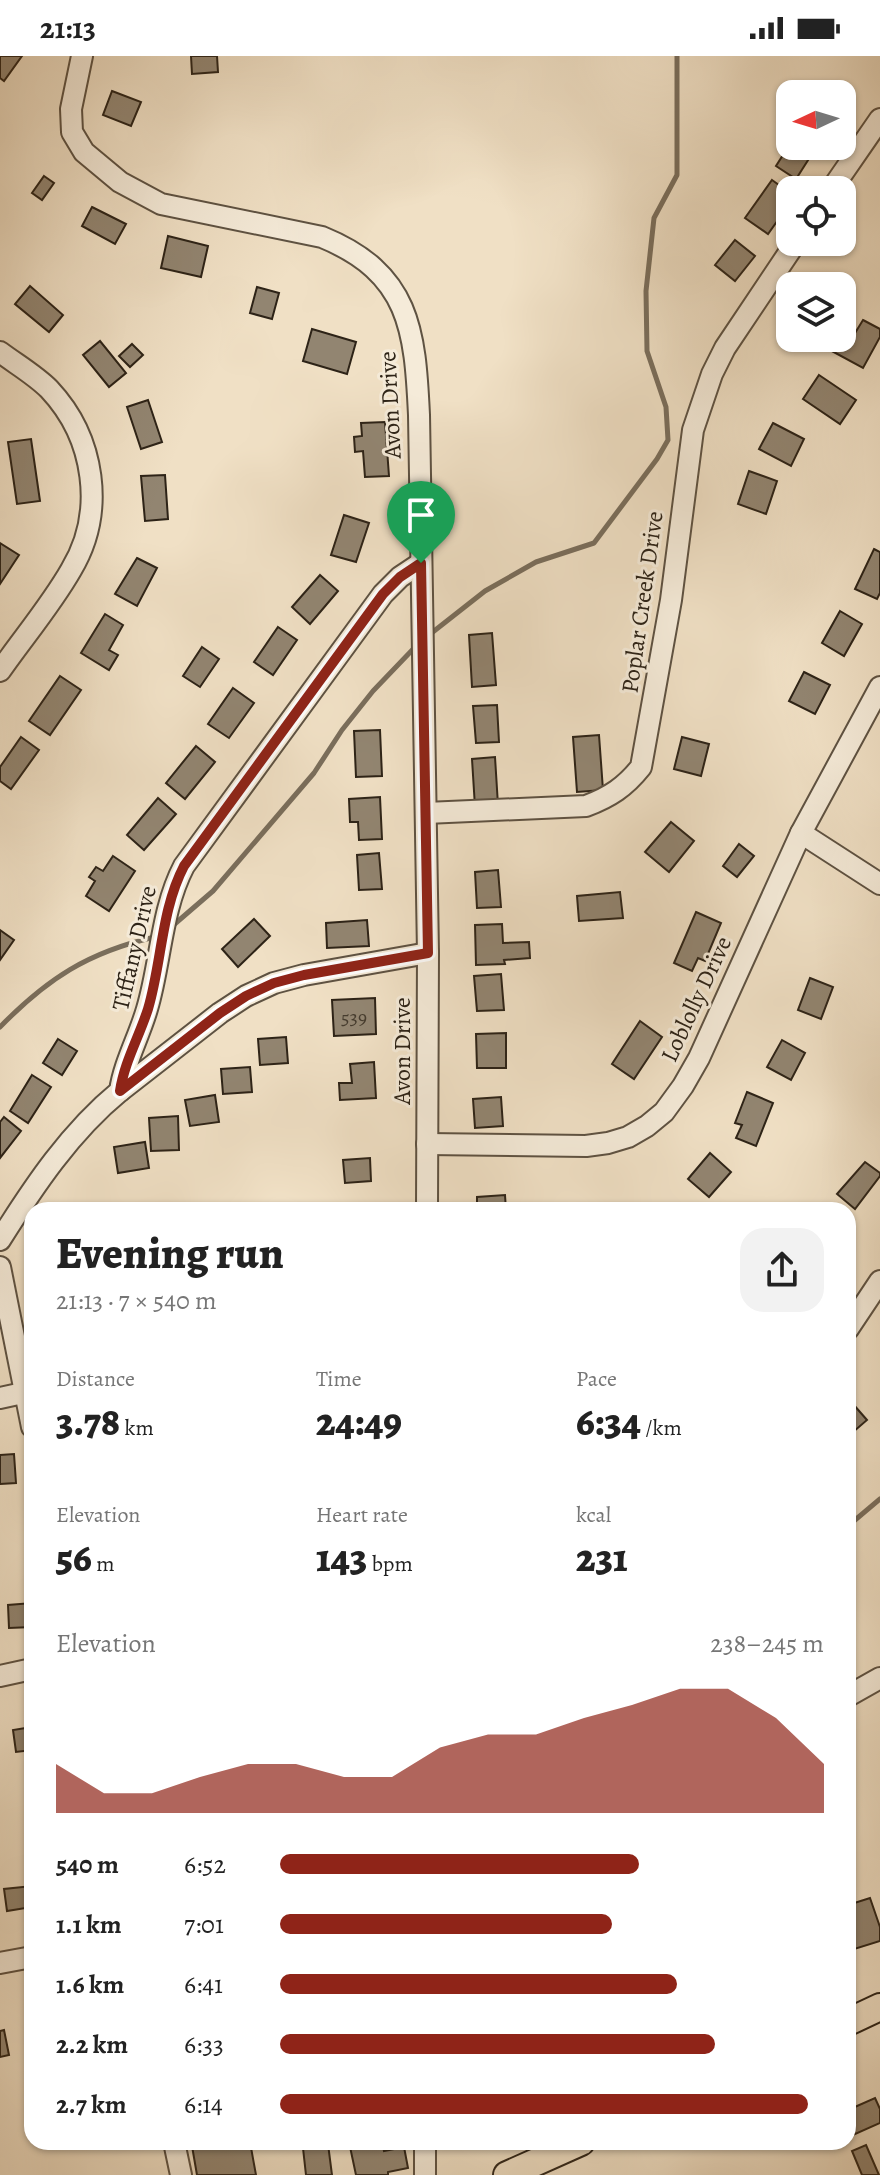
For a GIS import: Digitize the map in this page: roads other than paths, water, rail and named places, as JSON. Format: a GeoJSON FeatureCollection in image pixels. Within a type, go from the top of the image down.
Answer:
{"type":"FeatureCollection","features":[{"type":"Feature","properties":{"kind":"main road"},"geometry":{"type":"LineString","coordinates":[[856,2018],[880,2007]]}},
{"type":"Feature","properties":{"kind":"main road"},"geometry":{"type":"LineString","coordinates":[[507,2175],[563,2150]]}},
{"type":"Feature","properties":{"kind":"street","name":"Avon Drive"},"geometry":{"type":"LineString","coordinates":[[82,56],[71,109],[72,132],[84,152],[120,182],[161,204],[322,237],[344,246],[382,276],[396,296],[411,329],[416,365],[426,813],[427,1202]]}},
{"type":"Feature","properties":{"kind":"street"},"geometry":{"type":"LineString","coordinates":[[841,176],[880,119]]}},
{"type":"Feature","properties":{"kind":"street","name":"Poplar Creek Drive"},"geometry":{"type":"LineString","coordinates":[[426,813],[586,806],[607,798],[626,785],[641,767],[671,600],[693,430],[725,348],[787,256]]}},
{"type":"Feature","properties":{"kind":"street"},"geometry":{"type":"LineString","coordinates":[[0,352],[47,387],[65,409],[79,433],[88,460],[92,489],[90,517],[83,545],[71,570],[0,671]]}},
{"type":"Feature","properties":{"kind":"street","name":"Tiffany Drive"},"geometry":{"type":"LineString","coordinates":[[120,1091],[122,1076],[138,1038],[154,985],[169,903],[184,866],[383,594],[400,577],[421,563]]}},
{"type":"Feature","properties":{"kind":"street","name":"Loblolly Drive"},"geometry":{"type":"LineString","coordinates":[[427,1144],[586,1146],[618,1140],[647,1126],[664,1112],[699,1058],[801,833],[880,687]]}},
{"type":"Feature","properties":{"kind":"street"},"geometry":{"type":"LineString","coordinates":[[801,833],[880,884]]}},
{"type":"Feature","properties":{"kind":"street"},"geometry":{"type":"LineString","coordinates":[[25,1202],[87,1120],[220,1013],[246,996],[274,983],[304,975],[428,953]]}},
{"type":"Feature","properties":{"kind":"street"},"geometry":{"type":"LineString","coordinates":[[0,1240],[24,1204]]}},
{"type":"Feature","properties":{"kind":"street"},"geometry":{"type":"LineString","coordinates":[[0,1267],[24,1370]]}},
{"type":"Feature","properties":{"kind":"street"},"geometry":{"type":"LineString","coordinates":[[856,1317],[880,1281]]}},
{"type":"Feature","properties":{"kind":"street"},"geometry":{"type":"LineString","coordinates":[[0,1398],[24,1393]]}},
{"type":"Feature","properties":{"kind":"street"},"geometry":{"type":"LineString","coordinates":[[0,1676],[24,1671]]}},
{"type":"Feature","properties":{"kind":"street"},"geometry":{"type":"LineString","coordinates":[[856,1692],[880,1678]]}},
{"type":"Feature","properties":{"kind":"street"},"geometry":{"type":"LineString","coordinates":[[0,1963],[24,1958]]}},
{"type":"Feature","properties":{"kind":"street"},"geometry":{"type":"LineString","coordinates":[[176,2150],[181,2175]]}},
{"type":"Feature","properties":{"kind":"street"},"geometry":{"type":"LineString","coordinates":[[425,2150],[425,2175]]}},
{"type":"Feature","properties":{"kind":"waterway"},"geometry":{"type":"LineString","coordinates":[[429,635],[485,591],[536,562],[594,543],[668,440],[666,407],[647,351],[646,291],[654,218],[677,175],[677,56]]}},
{"type":"Feature","properties":{"kind":"waterway"},"geometry":{"type":"LineString","coordinates":[[170,928],[213,891],[314,773],[373,691],[418,644]]}},
{"type":"Feature","properties":{"kind":"waterway"},"geometry":{"type":"LineString","coordinates":[[0,1027],[52,981],[70,970],[109,951],[155,937]]}},
{"type":"Feature","properties":{"kind":"waterway"},"geometry":{"type":"LineString","coordinates":[[856,1519],[880,1499]]}}]}
